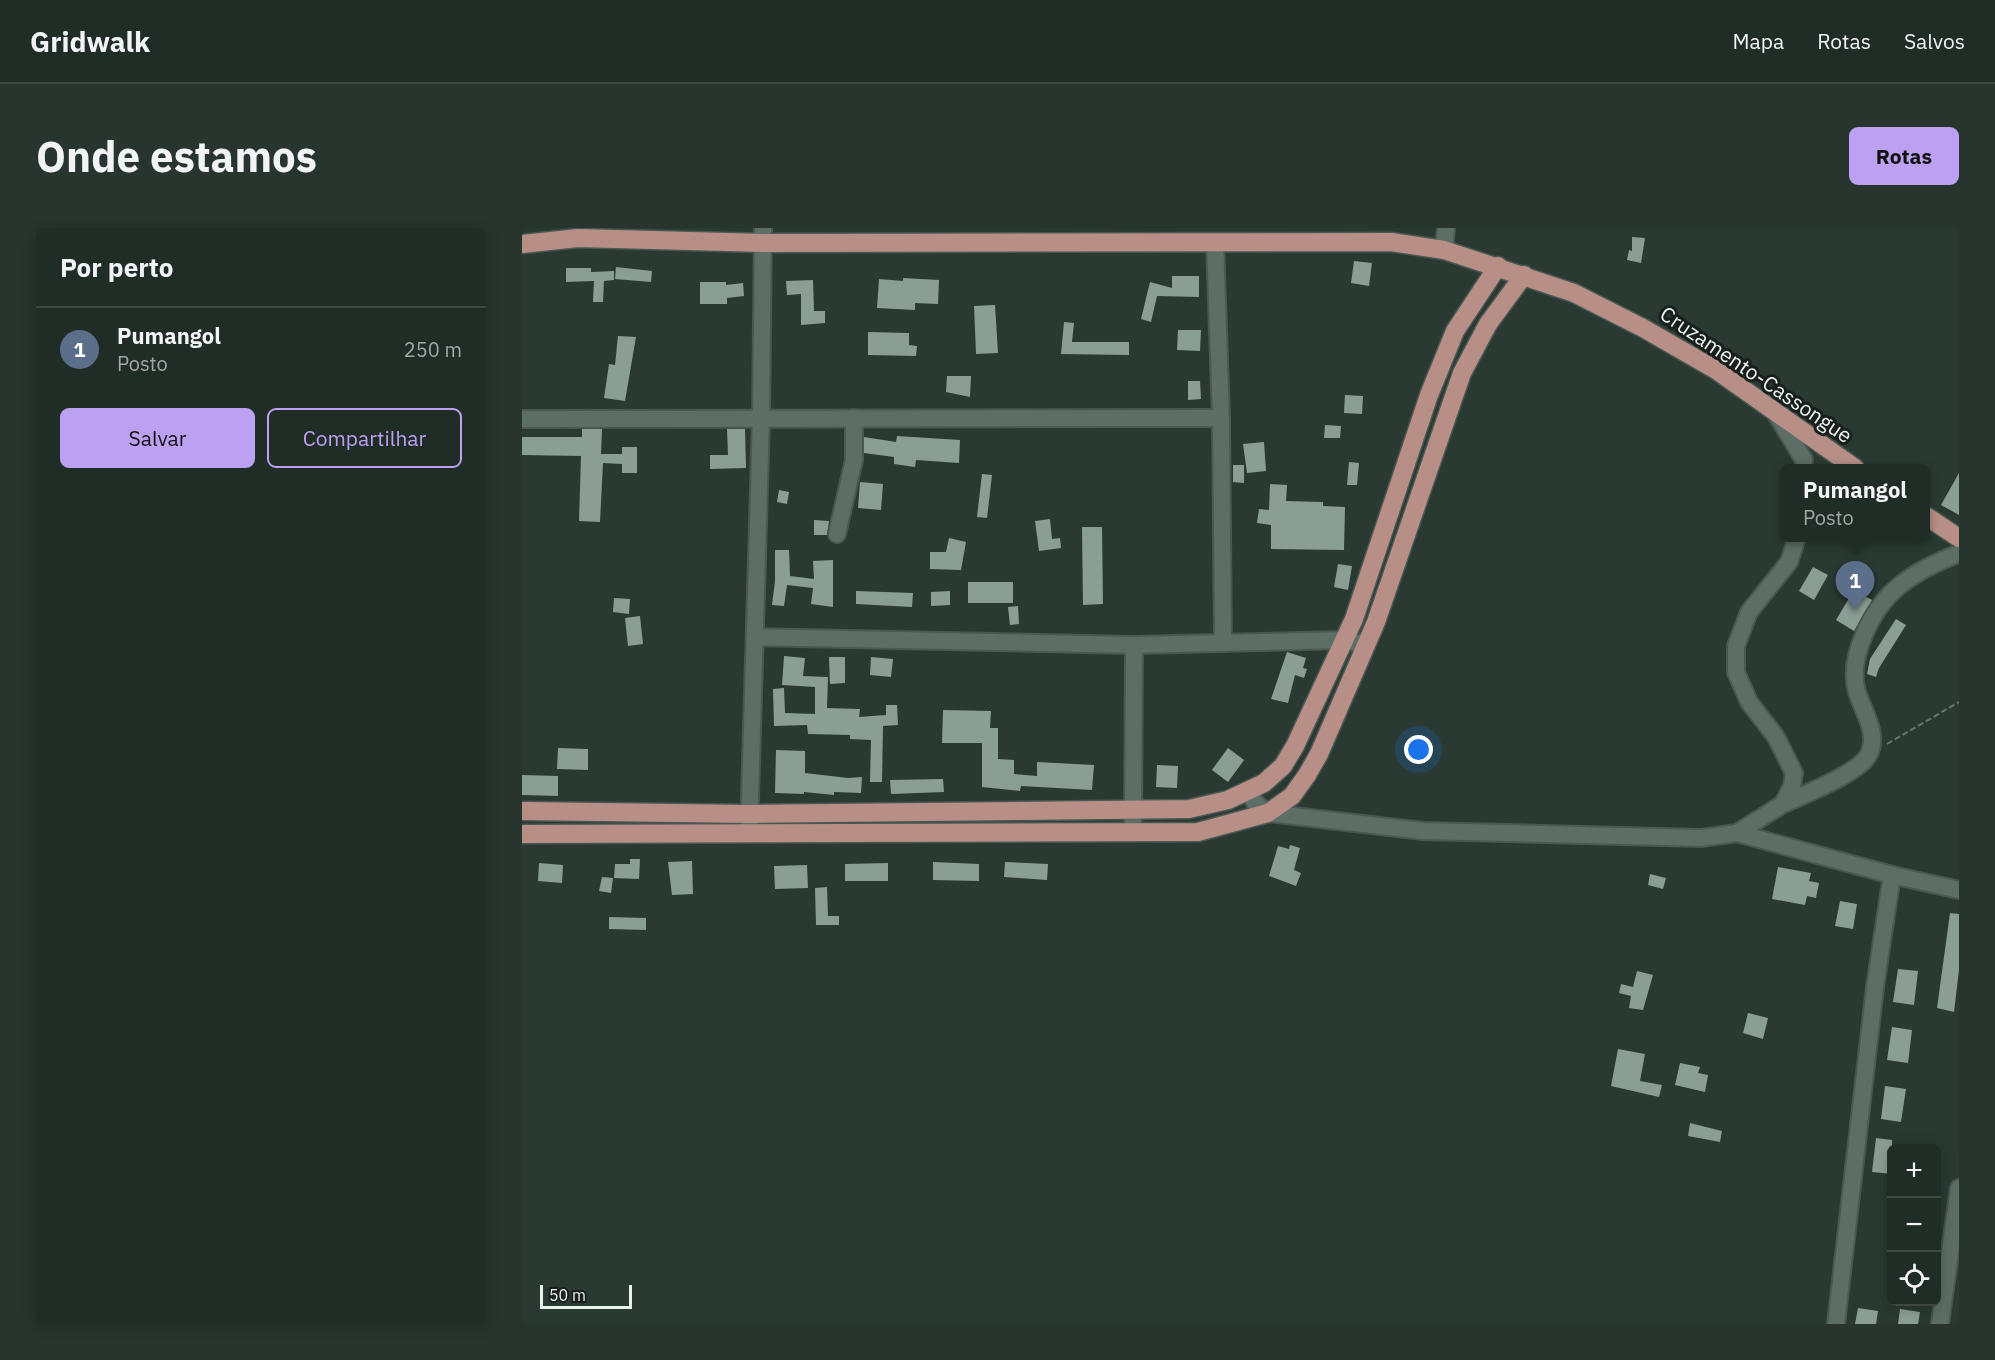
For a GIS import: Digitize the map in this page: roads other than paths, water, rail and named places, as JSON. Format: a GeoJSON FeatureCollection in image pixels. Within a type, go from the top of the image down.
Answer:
{"type":"FeatureCollection","features":[{"type":"Feature","properties":{"kind":"main road","name":"Cruzamento-Cassongue"},"geometry":{"type":"LineString","coordinates":[[522,244],[578,238],[763,235],[1215,242],[1390,242],[1444,250],[1574,292],[1643,328],[1716,370],[1778,417],[1849,464]]}},
{"type":"Feature","properties":{"kind":"main road"},"geometry":{"type":"LineString","coordinates":[[522,811],[750,814],[1189,809],[1228,800],[1264,783],[1283,766],[1296,746],[1345,640],[1429,395],[1455,331],[1498,266]]}},
{"type":"Feature","properties":{"kind":"main road"},"geometry":{"type":"LineString","coordinates":[[522,834],[1198,832],[1268,813],[1292,796],[1319,754],[1366,645],[1424,487],[1461,372],[1488,324],[1524,275]]}},
{"type":"Feature","properties":{"kind":"main road"},"geometry":{"type":"LineString","coordinates":[[1930,519],[1959,538]]}},
{"type":"Feature","properties":{"kind":"main road"},"geometry":{"type":"LineString","coordinates":[[905,812],[906,832]]}},
{"type":"Feature","properties":{"kind":"street"},"geometry":{"type":"LineString","coordinates":[[1444,250],[1446,228]]}},
{"type":"Feature","properties":{"kind":"street"},"geometry":{"type":"LineString","coordinates":[[749,833],[761,419],[763,235]]}},
{"type":"Feature","properties":{"kind":"street"},"geometry":{"type":"LineString","coordinates":[[1215,242],[1221,418],[1223,643]]}},
{"type":"Feature","properties":{"kind":"street"},"geometry":{"type":"LineString","coordinates":[[1778,417],[1804,460],[1804,464]]}},
{"type":"Feature","properties":{"kind":"street"},"geometry":{"type":"LineString","coordinates":[[837,534],[854,460],[854,418]]}},
{"type":"Feature","properties":{"kind":"street"},"geometry":{"type":"LineString","coordinates":[[522,419],[1221,418]]}},
{"type":"Feature","properties":{"kind":"street"},"geometry":{"type":"LineString","coordinates":[[1783,804],[1792,786],[1794,773],[1776,737],[1749,702],[1736,672],[1737,646],[1749,612],[1789,562],[1795,542]]}},
{"type":"Feature","properties":{"kind":"street"},"geometry":{"type":"LineString","coordinates":[[1737,833],[1783,804],[1852,770],[1869,754],[1872,732],[1856,689],[1856,656],[1871,622],[1897,587],[1929,565],[1959,553]]}},
{"type":"Feature","properties":{"kind":"street"},"geometry":{"type":"LineString","coordinates":[[755,637],[1134,645],[1345,640],[1366,645]]}},
{"type":"Feature","properties":{"kind":"street"},"geometry":{"type":"LineString","coordinates":[[1133,832],[1134,645]]}},
{"type":"Feature","properties":{"kind":"street"},"geometry":{"type":"LineString","coordinates":[[1249,790],[1255,803],[1268,813],[1423,831],[1701,838],[1737,833],[1892,875],[1959,890]]}},
{"type":"Feature","properties":{"kind":"street"},"geometry":{"type":"LineString","coordinates":[[1836,1324],[1875,987],[1892,875]]}},
{"type":"Feature","properties":{"kind":"street"},"geometry":{"type":"LineString","coordinates":[[1941,1324],[1959,1188]]}},
{"type":"Feature","properties":{"kind":"place","name":"Pumangol"},"geometry":{"type":"Point","coordinates":[1855,611]}}]}
